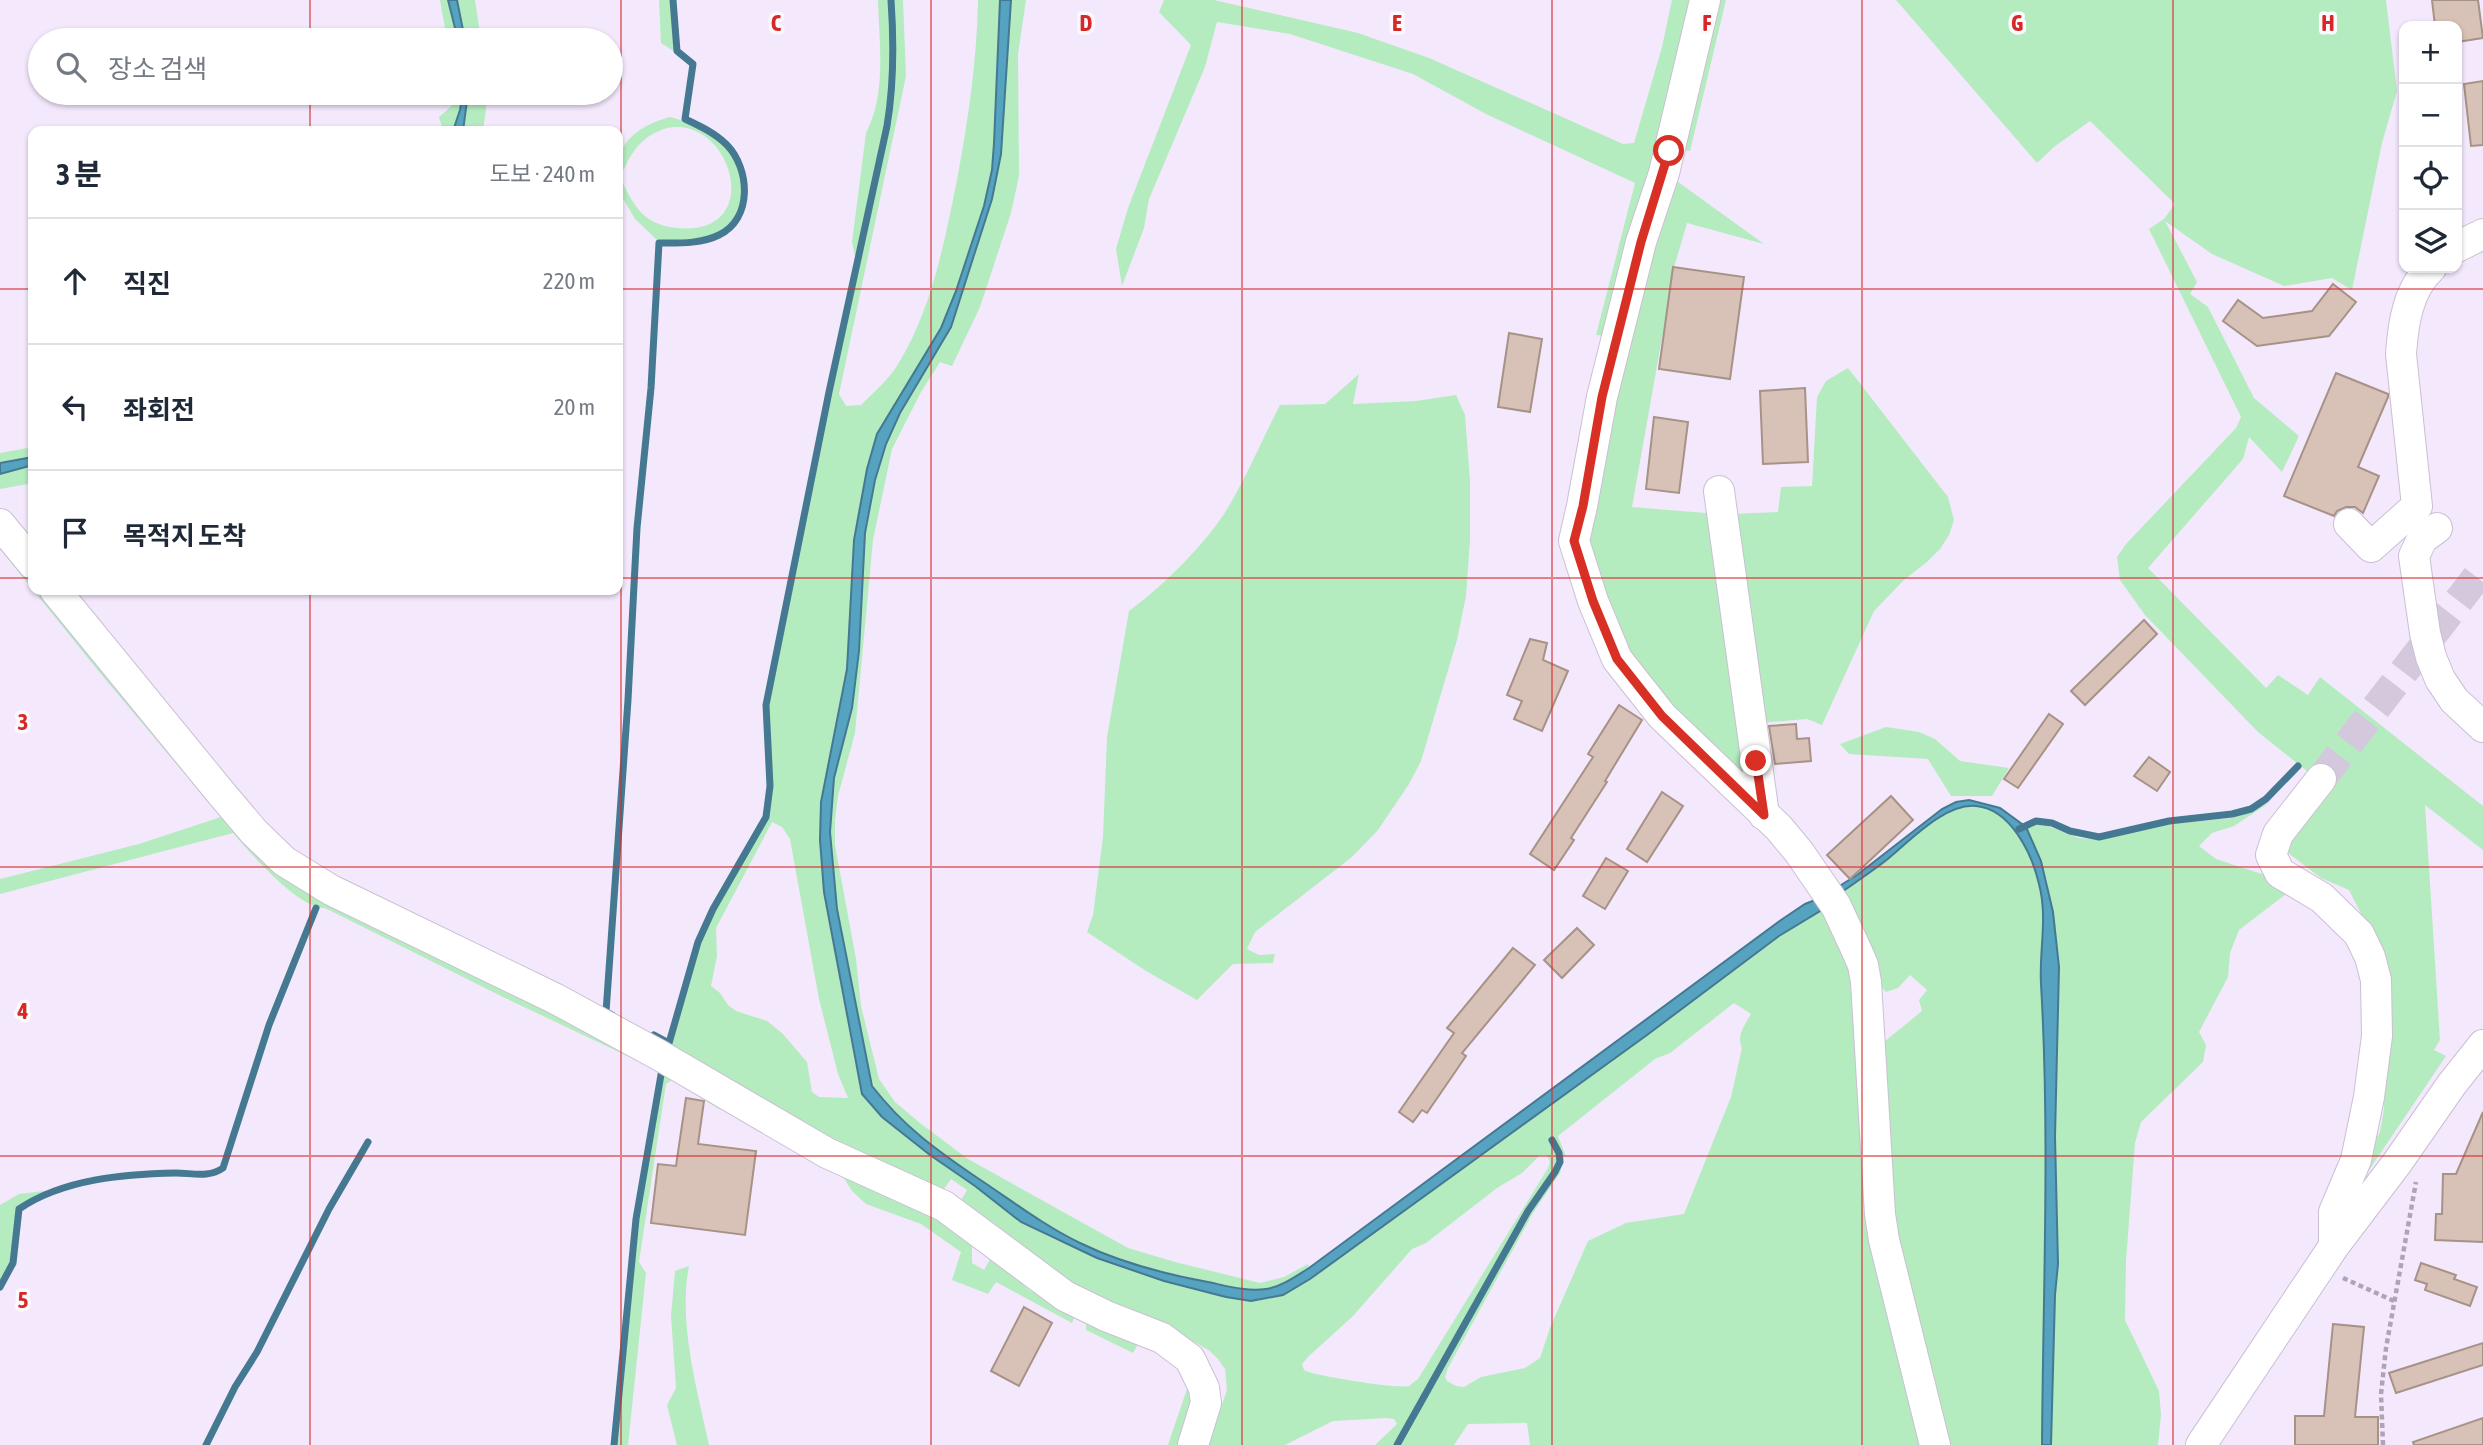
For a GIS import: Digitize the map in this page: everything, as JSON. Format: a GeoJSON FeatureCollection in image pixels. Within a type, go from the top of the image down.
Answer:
{"type":"FeatureCollection","features":[{"type":"Feature","properties":{"kind":"street"},"geometry":{"type":"LineString","coordinates":[[1705,0],[1664,173],[1641,242],[1602,397],[1583,506],[1574,541],[1598,614],[1617,659],[1662,716],[1779,828],[1799,852],[1836,906],[1863,965],[1880,1213],[1886,1250],[1935,1445]]}},
{"type":"Feature","properties":{"kind":"street"},"geometry":{"type":"LineString","coordinates":[[2462,244],[2483,234]]}},
{"type":"Feature","properties":{"kind":"street"},"geometry":{"type":"LineString","coordinates":[[2349,524],[2371,547],[2417,506],[2401,354],[2408,309],[2428,273]]}},
{"type":"Feature","properties":{"kind":"street"},"geometry":{"type":"LineString","coordinates":[[1719,491],[1764,815]]}},
{"type":"Feature","properties":{"kind":"street"},"geometry":{"type":"LineString","coordinates":[[0,524],[28,558]]}},
{"type":"Feature","properties":{"kind":"street"},"geometry":{"type":"LineString","coordinates":[[2437,528],[2422,539],[2414,556],[2425,633],[2440,678],[2454,700],[2483,727]]}},
{"type":"Feature","properties":{"kind":"street"},"geometry":{"type":"LineString","coordinates":[[59,595],[254,832],[284,860],[331,890],[568,1005],[827,1153],[944,1206],[1065,1296],[1162,1338],[1190,1359],[1204,1388],[1206,1403],[1193,1445]]}},
{"type":"Feature","properties":{"kind":"street"},"geometry":{"type":"LineString","coordinates":[[2321,779],[2278,834],[2271,855],[2280,873],[2322,898],[2359,934],[2370,957],[2376,980],[2377,1036],[2369,1097],[2356,1160],[2334,1212],[2327,1256]]}},
{"type":"Feature","properties":{"kind":"street"},"geometry":{"type":"LineString","coordinates":[[2201,1445],[2327,1256],[2483,1045]]}},
{"type":"Feature","properties":{"kind":"path"},"geometry":{"type":"LineString","coordinates":[[2383,1445],[2381,1394],[2394,1301],[2419,1165],[2397,1163]]}},
{"type":"Feature","properties":{"kind":"path"},"geometry":{"type":"LineString","coordinates":[[2327,1256],[2394,1301]]}},
{"type":"Feature","properties":{"kind":"green space"},"geometry":{"type":"Polygon","coordinates":[[[440,0],[448,0],[455,28],[445,28],[440,0]]]}},
{"type":"Feature","properties":{"kind":"green space"},"geometry":{"type":"Polygon","coordinates":[[[457,0],[475,0],[479,28],[463,28],[457,0]]]}},
{"type":"Feature","properties":{"kind":"green space"},"geometry":{"type":"Polygon","coordinates":[[[659,0],[671,0],[675,52],[661,43],[659,0]]]}},
{"type":"Feature","properties":{"kind":"green space"},"geometry":{"type":"Polygon","coordinates":[[[878,0],[890,0],[891,95],[856,261],[852,242],[866,133],[873,117],[879,85],[878,0]]]}},
{"type":"Feature","properties":{"kind":"green space"},"geometry":{"type":"Polygon","coordinates":[[[893,0],[903,0],[906,76],[839,394],[846,406],[861,405],[897,366],[928,299],[947,228],[965,135],[976,45],[978,0],[1000,0],[992,170],[984,206],[941,328],[877,434],[867,469],[854,540],[847,669],[821,802],[824,892],[855,1063],[871,1106],[930,1155],[1021,1222],[1056,1240],[1226,1297],[1251,1301],[1310,1279],[1779,936],[1825,908],[1848,962],[1925,1445],[1530,1445],[1527,1423],[1468,1424],[1454,1445],[1398,1445],[1529,1212],[1557,1173],[1562,1163],[1561,1153],[1553,1139],[1551,1141],[1558,1153],[1558,1162],[1526,1210],[1395,1445],[1375,1445],[1397,1424],[1394,1419],[1386,1418],[1333,1421],[1285,1445],[1208,1445],[1227,1390],[1225,1369],[1210,1351],[1182,1335],[1074,1290],[960,1202],[967,1190],[951,1179],[942,1192],[899,1178],[669,1045],[700,943],[715,910],[768,818],[771,786],[768,705],[831,392],[889,127],[895,48],[893,0]],[[772,822],[716,928],[717,956],[711,986],[736,1011],[767,1021],[782,1033],[807,1062],[812,1092],[819,1097],[848,1098],[838,1074],[819,999],[790,839],[782,827],[772,822]],[[1734,1003],[1670,1053],[1655,1059],[1558,1136],[1565,1154],[1560,1173],[1533,1213],[1448,1368],[1445,1377],[1447,1381],[1464,1387],[1481,1377],[1525,1368],[1540,1358],[1550,1328],[1588,1241],[1626,1223],[1684,1214],[1731,1097],[1742,1048],[1741,1034],[1751,1014],[1734,1003]],[[1540,1155],[1522,1173],[1497,1188],[1426,1243],[1412,1249],[1353,1316],[1309,1356],[1302,1364],[1304,1370],[1389,1386],[1409,1386],[1418,1379],[1548,1168],[1550,1162],[1547,1155],[1540,1155]]]}},
{"type":"Feature","properties":{"kind":"green space"},"geometry":{"type":"Polygon","coordinates":[[[1011,0],[1026,0],[1018,54],[1019,176],[1011,213],[980,307],[952,366],[940,362],[921,392],[892,449],[873,540],[855,733],[838,796],[835,820],[835,845],[856,959],[861,1006],[879,1079],[895,1102],[968,1159],[1128,1248],[1260,1283],[1284,1277],[1308,1264],[1309,1268],[1290,1279],[1263,1289],[1240,1289],[1154,1270],[1110,1256],[1065,1235],[914,1133],[886,1105],[875,1090],[869,1073],[837,909],[830,832],[834,778],[852,708],[859,651],[865,533],[875,480],[886,444],[969,274],[992,199],[1001,154],[1011,0]]]}},
{"type":"Feature","properties":{"kind":"green space"},"geometry":{"type":"Polygon","coordinates":[[[1164,0],[1214,0],[1358,33],[1429,58],[1623,144],[1634,143],[1662,47],[1672,0],[1694,0],[1606,336],[1596,335],[1635,183],[1486,114],[1413,74],[1290,34],[1217,22],[1205,67],[1149,199],[1144,228],[1122,286],[1116,249],[1128,208],[1191,45],[1159,12],[1164,0]]]}},
{"type":"Feature","properties":{"kind":"green space"},"geometry":{"type":"Polygon","coordinates":[[[1715,0],[1726,0],[1690,151],[1681,150],[1715,0]]]}},
{"type":"Feature","properties":{"kind":"green space"},"geometry":{"type":"Polygon","coordinates":[[[1896,0],[2386,0],[2397,91],[2382,143],[2352,290],[2332,278],[2284,286],[2212,254],[2165,221],[2197,282],[2190,294],[2208,307],[2254,398],[2299,436],[2282,472],[2249,437],[2243,459],[2148,568],[2266,688],[2278,675],[2308,695],[2320,677],[2483,806],[2483,850],[2425,805],[2440,1040],[2434,1050],[2446,1056],[2344,1207],[2347,1194],[2380,1132],[2384,1109],[2384,989],[2373,937],[2349,890],[2321,878],[2283,849],[2285,836],[2332,791],[2258,732],[2145,615],[2120,580],[2117,557],[2126,544],[2236,428],[2241,417],[2149,229],[2164,219],[2175,204],[2090,121],[2037,163],[1896,0]]]}},
{"type":"Feature","properties":{"kind":"green space"},"geometry":{"type":"Polygon","coordinates":[[[451,105],[461,105],[455,126],[442,126],[439,117],[451,105]]]}},
{"type":"Feature","properties":{"kind":"green space"},"geometry":{"type":"Polygon","coordinates":[[[466,105],[486,105],[484,126],[464,126],[466,105]]]}},
{"type":"Feature","properties":{"kind":"green space"},"geometry":{"type":"Polygon","coordinates":[[[670,117],[700,128],[714,137],[736,160],[742,174],[740,207],[734,219],[721,232],[695,240],[658,241],[635,219],[623,199],[623,183],[637,208],[649,219],[677,228],[706,226],[723,214],[731,196],[730,175],[721,154],[707,138],[687,128],[664,129],[650,136],[635,150],[623,169],[623,148],[634,134],[670,117]]]}},
{"type":"Feature","properties":{"kind":"green space"},"geometry":{"type":"Polygon","coordinates":[[[1674,179],[1764,244],[1687,223],[1675,264],[1632,507],[1718,514],[1749,788],[1629,667],[1605,619],[1588,533],[1626,333],[1674,179]]]}},
{"type":"Feature","properties":{"kind":"green space"},"geometry":{"type":"Polygon","coordinates":[[[1848,368],[1948,497],[1954,520],[1940,549],[1874,611],[1822,725],[1807,719],[1759,723],[1733,514],[1778,512],[1781,487],[1812,486],[1817,397],[1826,381],[1848,368]]]}},
{"type":"Feature","properties":{"kind":"green space"},"geometry":{"type":"Polygon","coordinates":[[[1359,374],[1353,404],[1416,401],[1456,395],[1465,415],[1470,481],[1470,540],[1466,596],[1457,640],[1421,761],[1378,830],[1352,857],[1255,932],[1247,949],[1259,955],[1275,954],[1273,963],[1233,964],[1197,1000],[1146,971],[1087,932],[1093,915],[1103,837],[1107,737],[1129,611],[1184,563],[1220,520],[1243,481],[1280,405],[1325,404],[1359,374]]]}},
{"type":"Feature","properties":{"kind":"green space"},"geometry":{"type":"Polygon","coordinates":[[[28,448],[28,458],[0,463],[0,453],[28,448]]]}},
{"type":"Feature","properties":{"kind":"green space"},"geometry":{"type":"Polygon","coordinates":[[[28,466],[28,484],[0,489],[0,474],[28,466]]]}},
{"type":"Feature","properties":{"kind":"green space"},"geometry":{"type":"Polygon","coordinates":[[[0,538],[28,574],[28,584],[0,549],[0,538]]]}},
{"type":"Feature","properties":{"kind":"green space"},"geometry":{"type":"Polygon","coordinates":[[[37,595],[45,595],[235,823],[663,1064],[720,1104],[719,1109],[672,1080],[666,1084],[639,1262],[646,1273],[628,1445],[615,1445],[638,1220],[664,1069],[659,1071],[325,908],[302,900],[276,878],[233,833],[0,894],[0,879],[139,844],[221,817],[37,595]]]}},
{"type":"Feature","properties":{"kind":"green space"},"geometry":{"type":"Polygon","coordinates":[[[1886,727],[1919,732],[1935,739],[1960,761],[2009,768],[1992,796],[1951,796],[1928,759],[1849,754],[1840,744],[1886,727]]]}},
{"type":"Feature","properties":{"kind":"green space"},"geometry":{"type":"Polygon","coordinates":[[[2269,803],[2234,826],[2212,833],[2199,846],[2216,859],[2265,875],[2290,891],[2239,930],[2230,953],[2228,977],[2199,1032],[2206,1045],[2203,1062],[2141,1122],[2135,1143],[2126,1261],[2125,1320],[2159,1391],[2161,1415],[2158,1445],[2051,1445],[2058,1264],[2055,1137],[2059,967],[2047,881],[2026,827],[2036,824],[2048,826],[2079,838],[2098,840],[2169,824],[2232,818],[2269,803]]]}},
{"type":"Feature","properties":{"kind":"green space"},"geometry":{"type":"Polygon","coordinates":[[[1963,806],[1989,809],[2007,821],[2027,851],[2042,895],[2044,920],[2041,969],[2046,1156],[2042,1445],[1946,1445],[1895,1231],[1884,1042],[1922,1011],[1919,1000],[1927,990],[1910,975],[1898,988],[1886,992],[1876,980],[1836,896],[1915,835],[1963,806]]]}},
{"type":"Feature","properties":{"kind":"green space"},"geometry":{"type":"Polygon","coordinates":[[[794,1147],[938,1211],[972,1242],[972,1263],[984,1270],[993,1254],[1029,1290],[1076,1314],[1072,1323],[996,1282],[988,1294],[952,1280],[961,1252],[921,1224],[866,1204],[852,1191],[844,1178],[794,1147]]]}},
{"type":"Feature","properties":{"kind":"green space"},"geometry":{"type":"Polygon","coordinates":[[[52,1190],[17,1208],[12,1263],[0,1284],[0,1205],[19,1194],[52,1190]]]}},
{"type":"Feature","properties":{"kind":"green space"},"geometry":{"type":"Polygon","coordinates":[[[689,1266],[686,1287],[687,1332],[694,1379],[709,1445],[677,1445],[667,1405],[676,1388],[671,1316],[675,1271],[689,1266]]]}},
{"type":"Feature","properties":{"kind":"green space"},"geometry":{"type":"Polygon","coordinates":[[[1086,1318],[1141,1339],[1133,1353],[1086,1330],[1086,1318]]]}},
{"type":"Feature","properties":{"kind":"green space"},"geometry":{"type":"Polygon","coordinates":[[[1186,1381],[1194,1395],[1179,1445],[1168,1445],[1187,1389],[1186,1381]]]}},
{"type":"Feature","properties":{"kind":"water"},"geometry":{"type":"Polygon","coordinates":[[[448,0],[457,0],[463,28],[455,28],[448,0]]]}},
{"type":"Feature","properties":{"kind":"water"},"geometry":{"type":"Polygon","coordinates":[[[1000,0],[1011,0],[1001,154],[992,199],[951,327],[900,413],[886,444],[875,480],[865,533],[859,651],[852,708],[834,778],[830,832],[837,909],[872,1086],[884,1100],[920,1136],[947,1157],[1040,1220],[1080,1243],[1127,1262],[1159,1271],[1237,1288],[1272,1288],[1309,1268],[1781,920],[1805,904],[1820,898],[1825,908],[1779,936],[1310,1279],[1283,1295],[1251,1301],[1164,1281],[1097,1258],[1021,1222],[882,1117],[862,1094],[824,892],[820,840],[821,802],[847,669],[854,540],[867,469],[877,434],[941,328],[984,206],[992,170],[1000,0]]]}},
{"type":"Feature","properties":{"kind":"water"},"geometry":{"type":"Polygon","coordinates":[[[461,105],[466,105],[464,126],[455,126],[461,105]]]}},
{"type":"Feature","properties":{"kind":"water"},"geometry":{"type":"Polygon","coordinates":[[[28,458],[28,466],[0,474],[0,463],[28,458]]]}},
{"type":"Feature","properties":{"kind":"water"},"geometry":{"type":"Polygon","coordinates":[[[1969,800],[2000,808],[2026,827],[2041,861],[2053,912],[2059,967],[2055,1137],[2058,1264],[2051,1445],[2042,1445],[2046,1157],[2041,971],[2043,909],[2031,860],[2018,835],[2000,815],[1976,806],[1964,807],[1939,817],[1884,862],[1836,896],[1833,890],[1857,875],[1942,809],[1956,802],[1969,800]]]}},
{"type":"Feature","properties":{"kind":"building"},"geometry":{"type":"Polygon","coordinates":[[[2432,0],[2478,0],[2483,38],[2462,41],[2462,21],[2434,21],[2432,0]]]}},
{"type":"Feature","properties":{"kind":"building"},"geometry":{"type":"Polygon","coordinates":[[[2483,81],[2483,145],[2471,146],[2464,84],[2483,81]]]}},
{"type":"Feature","properties":{"kind":"building"},"geometry":{"type":"Polygon","coordinates":[[[1673,267],[1744,277],[1730,379],[1659,369],[1673,267]]]}},
{"type":"Feature","properties":{"kind":"building"},"geometry":{"type":"Polygon","coordinates":[[[2333,284],[2356,302],[2329,336],[2257,346],[2223,321],[2238,300],[2263,318],[2312,311],[2333,284]]]}},
{"type":"Feature","properties":{"kind":"building"},"geometry":{"type":"Polygon","coordinates":[[[1509,333],[1542,339],[1530,412],[1498,407],[1509,333]]]}},
{"type":"Feature","properties":{"kind":"building"},"geometry":{"type":"Polygon","coordinates":[[[2336,373],[2388,394],[2388,397],[2358,467],[2379,476],[2363,513],[2355,507],[2346,507],[2337,511],[2334,516],[2284,496],[2336,373]]]}},
{"type":"Feature","properties":{"kind":"building"},"geometry":{"type":"Polygon","coordinates":[[[1805,388],[1808,462],[1763,464],[1760,391],[1805,388]]]}},
{"type":"Feature","properties":{"kind":"building"},"geometry":{"type":"Polygon","coordinates":[[[1654,417],[1688,422],[1679,493],[1646,489],[1654,417]]]}},
{"type":"Feature","properties":{"kind":"building"},"geometry":{"type":"Polygon","coordinates":[[[2144,620],[2157,634],[2085,705],[2071,691],[2144,620]]]}},
{"type":"Feature","properties":{"kind":"building"},"geometry":{"type":"Polygon","coordinates":[[[1530,639],[1547,643],[1543,660],[1568,671],[1542,731],[1514,719],[1522,701],[1507,695],[1530,639]]]}},
{"type":"Feature","properties":{"kind":"building"},"geometry":{"type":"Polygon","coordinates":[[[1619,705],[1642,720],[1554,870],[1530,854],[1593,757],[1588,754],[1619,705]]]}},
{"type":"Feature","properties":{"kind":"building"},"geometry":{"type":"Polygon","coordinates":[[[2049,714],[2063,724],[2018,788],[2004,779],[2049,714]]]}},
{"type":"Feature","properties":{"kind":"building"},"geometry":{"type":"Polygon","coordinates":[[[1796,724],[1797,739],[1809,738],[1811,761],[1775,764],[1769,726],[1796,724]]]}},
{"type":"Feature","properties":{"kind":"building"},"geometry":{"type":"Polygon","coordinates":[[[2149,757],[2170,772],[2157,791],[2134,776],[2149,757]]]}},
{"type":"Feature","properties":{"kind":"building"},"geometry":{"type":"Polygon","coordinates":[[[1662,792],[1683,806],[1647,862],[1627,849],[1662,792]]]}},
{"type":"Feature","properties":{"kind":"building"},"geometry":{"type":"Polygon","coordinates":[[[1891,796],[1913,820],[1850,879],[1827,855],[1891,796]]]}},
{"type":"Feature","properties":{"kind":"building"},"geometry":{"type":"Polygon","coordinates":[[[1606,858],[1628,871],[1605,909],[1583,896],[1606,858]]]}},
{"type":"Feature","properties":{"kind":"building"},"geometry":{"type":"Polygon","coordinates":[[[1577,928],[1594,945],[1562,978],[1544,960],[1577,928]]]}},
{"type":"Feature","properties":{"kind":"building"},"geometry":{"type":"Polygon","coordinates":[[[1513,948],[1535,965],[1462,1053],[1466,1056],[1427,1113],[1422,1110],[1413,1122],[1399,1112],[1454,1033],[1447,1028],[1513,948]]]}},
{"type":"Feature","properties":{"kind":"building"},"geometry":{"type":"Polygon","coordinates":[[[686,1098],[704,1101],[698,1144],[756,1151],[745,1235],[651,1223],[658,1164],[676,1166],[686,1098]]]}},
{"type":"Feature","properties":{"kind":"building"},"geometry":{"type":"Polygon","coordinates":[[[2483,1112],[2483,1242],[2435,1240],[2436,1214],[2442,1214],[2443,1174],[2456,1174],[2483,1112]]]}},
{"type":"Feature","properties":{"kind":"building"},"geometry":{"type":"Polygon","coordinates":[[[2421,1263],[2456,1275],[2454,1279],[2477,1287],[2470,1306],[2425,1290],[2427,1284],[2415,1280],[2421,1263]]]}},
{"type":"Feature","properties":{"kind":"building"},"geometry":{"type":"Polygon","coordinates":[[[1024,1307],[1052,1323],[1019,1386],[991,1371],[1024,1307]]]}},
{"type":"Feature","properties":{"kind":"building"},"geometry":{"type":"Polygon","coordinates":[[[2333,1324],[2364,1327],[2355,1417],[2378,1417],[2378,1445],[2295,1445],[2295,1416],[2324,1416],[2333,1324]]]}},
{"type":"Feature","properties":{"kind":"building"},"geometry":{"type":"Polygon","coordinates":[[[2483,1343],[2483,1365],[2396,1393],[2389,1373],[2483,1343]]]}},
{"type":"Feature","properties":{"kind":"building"},"geometry":{"type":"Polygon","coordinates":[[[2483,1418],[2483,1445],[2414,1445],[2413,1442],[2483,1418]]]}},
{"type":"Feature","properties":{"kind":"waterway"},"geometry":{"type":"LineString","coordinates":[[612,1015],[606,1012],[637,528],[651,388],[659,243],[682,243],[719,235],[730,228],[738,218],[744,193],[744,180],[735,155],[712,133],[685,119],[693,64],[677,51],[673,0]]}},
{"type":"Feature","properties":{"kind":"waterway"},"geometry":{"type":"LineString","coordinates":[[654,1035],[669,1043],[698,942],[713,909],[766,817],[770,786],[766,705],[829,392],[887,126],[893,63],[891,0]]}},
{"type":"Feature","properties":{"kind":"waterway"},"geometry":{"type":"LineString","coordinates":[[2019,829],[2036,821],[2099,837],[2169,821],[2232,814],[2251,809],[2266,799],[2298,766]]}},
{"type":"Feature","properties":{"kind":"waterway"},"geometry":{"type":"LineString","coordinates":[[0,1287],[13,1263],[19,1209],[36,1199],[94,1180],[156,1174],[206,1174],[223,1168],[269,1025],[316,908]]}},
{"type":"Feature","properties":{"kind":"waterway"},"geometry":{"type":"LineString","coordinates":[[614,1445],[636,1219],[662,1069]]}},
{"type":"Feature","properties":{"kind":"waterway"},"geometry":{"type":"LineString","coordinates":[[1397,1445],[1528,1211],[1555,1172],[1560,1162],[1559,1153],[1552,1140]]}},
{"type":"Feature","properties":{"kind":"waterway"},"geometry":{"type":"LineString","coordinates":[[206,1445],[235,1387],[257,1352],[329,1209],[368,1142]]}},
{"type":"Feature","properties":{"kind":"tunnel"},"geometry":{"type":"LineString","coordinates":[[2321,779],[2483,569]]}},
{"type":"Feature","properties":{"kind":"route"},"geometry":{"type":"LineString","coordinates":[[1669,151],[1641,242],[1602,397],[1583,506],[1574,541],[1593,601],[1617,659],[1662,716],[1764,815],[1756,761]]}}]}
